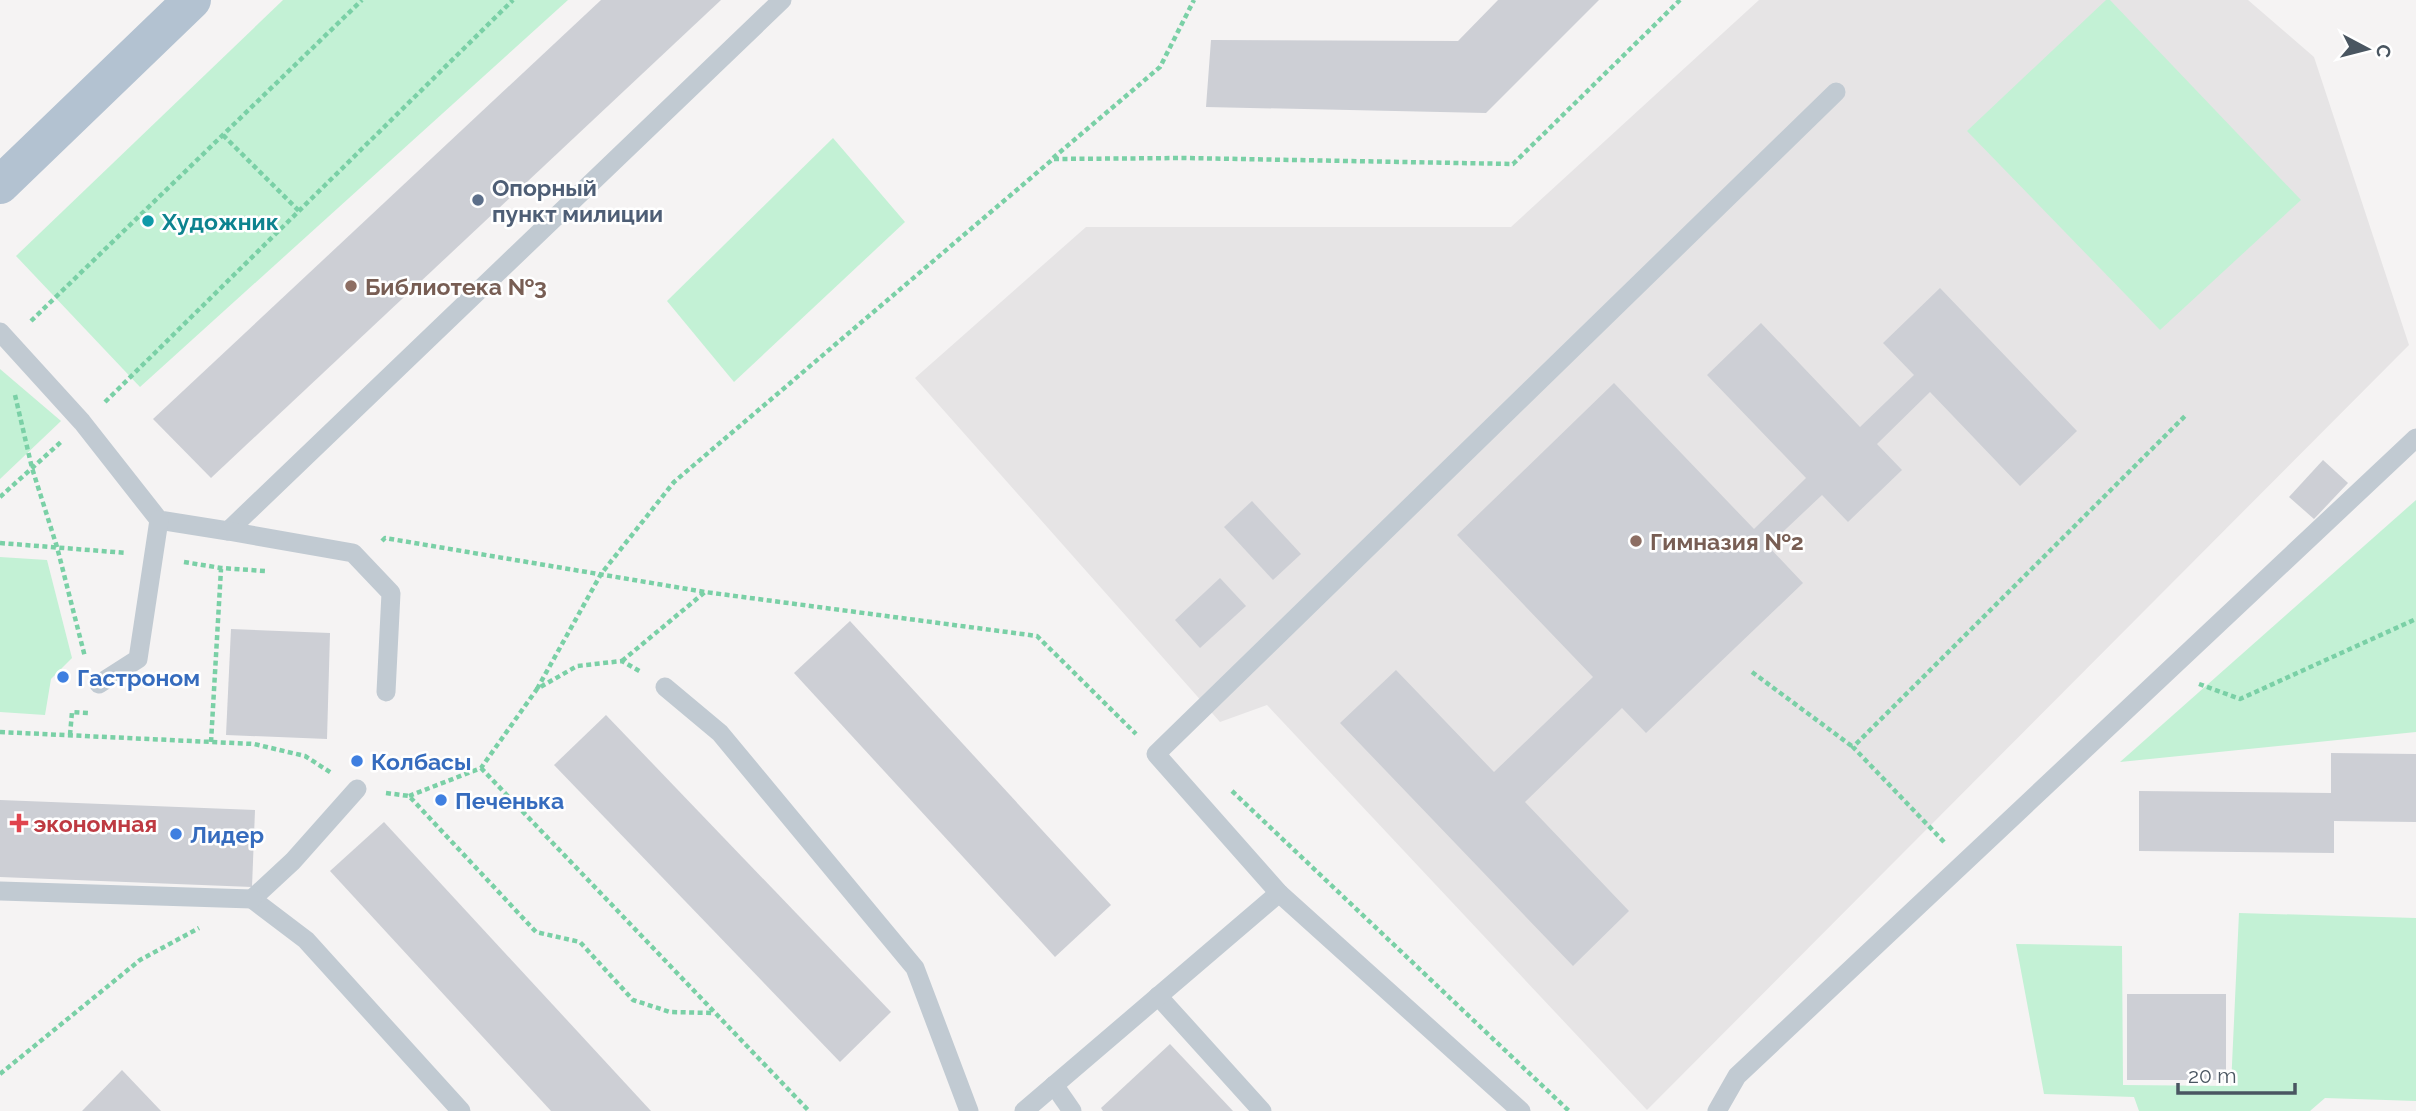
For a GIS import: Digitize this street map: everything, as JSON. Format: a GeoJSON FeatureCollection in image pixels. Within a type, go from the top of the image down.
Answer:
{"type":"FeatureCollection","features":[{"type":"Feature","properties":{"kind":"main road"},"geometry":{"type":"LineString","coordinates":[[0,185],[192,0]]}},
{"type":"Feature","properties":{"kind":"lane"},"geometry":{"type":"LineString","coordinates":[[229,531],[782,0]]}},
{"type":"Feature","properties":{"kind":"lane"},"geometry":{"type":"LineString","coordinates":[[1521,1111],[1279,893],[1156,754],[1836,92]]}},
{"type":"Feature","properties":{"kind":"lane"},"geometry":{"type":"LineString","coordinates":[[4,337],[82,422],[159,520],[354,553],[391,593],[386,692]]}},
{"type":"Feature","properties":{"kind":"lane"},"geometry":{"type":"LineString","coordinates":[[1717,1111],[1737,1076],[2416,438]]}},
{"type":"Feature","properties":{"kind":"lane"},"geometry":{"type":"LineString","coordinates":[[99,684],[138,659],[159,520]]}},
{"type":"Feature","properties":{"kind":"lane"},"geometry":{"type":"LineString","coordinates":[[665,687],[720,733],[915,968],[969,1111]]}},
{"type":"Feature","properties":{"kind":"lane"},"geometry":{"type":"LineString","coordinates":[[252,899],[293,861],[357,789]]}},
{"type":"Feature","properties":{"kind":"lane"},"geometry":{"type":"LineString","coordinates":[[0,891],[252,899],[306,940],[461,1111]]}},
{"type":"Feature","properties":{"kind":"lane"},"geometry":{"type":"LineString","coordinates":[[1024,1111],[1279,893]]}},
{"type":"Feature","properties":{"kind":"lane"},"geometry":{"type":"LineString","coordinates":[[1158,996],[1262,1111]]}},
{"type":"Feature","properties":{"kind":"lane"},"geometry":{"type":"LineString","coordinates":[[1054,1085],[1072,1111]]}},
{"type":"Feature","properties":{"kind":"path"},"geometry":{"type":"LineString","coordinates":[[70,736],[72,712],[97,714],[99,684],[87,663],[57,547],[32,468],[12,385],[4,337],[222,135],[362,0]]}},
{"type":"Feature","properties":{"kind":"path"},"geometry":{"type":"LineString","coordinates":[[0,497],[82,422],[513,0]]}},
{"type":"Feature","properties":{"kind":"path"},"geometry":{"type":"LineString","coordinates":[[0,732],[254,744],[305,756],[357,789],[409,796],[481,768],[537,689],[601,574],[674,482],[1160,67],[1194,0]]}},
{"type":"Feature","properties":{"kind":"path"},"geometry":{"type":"LineString","coordinates":[[1052,159],[1513,164],[1680,0]]}},
{"type":"Feature","properties":{"kind":"path"},"geometry":{"type":"LineString","coordinates":[[222,135],[299,211]]}},
{"type":"Feature","properties":{"kind":"path"},"geometry":{"type":"LineString","coordinates":[[1853,747],[2186,415]]}},
{"type":"Feature","properties":{"kind":"path"},"geometry":{"type":"LineString","coordinates":[[385,538],[705,592],[1037,636],[1156,754]]}},
{"type":"Feature","properties":{"kind":"path"},"geometry":{"type":"LineString","coordinates":[[211,743],[221,568]]}},
{"type":"Feature","properties":{"kind":"path"},"geometry":{"type":"LineString","coordinates":[[537,689],[577,666],[622,661],[705,592]]}},
{"type":"Feature","properties":{"kind":"path"},"geometry":{"type":"LineString","coordinates":[[2166,672],[2240,699],[2416,619]]}},
{"type":"Feature","properties":{"kind":"path"},"geometry":{"type":"LineString","coordinates":[[622,661],[665,687]]}},
{"type":"Feature","properties":{"kind":"path"},"geometry":{"type":"LineString","coordinates":[[1752,672],[1853,747],[1948,847]]}},
{"type":"Feature","properties":{"kind":"path"},"geometry":{"type":"LineString","coordinates":[[481,768],[809,1111]]}},
{"type":"Feature","properties":{"kind":"path"},"geometry":{"type":"LineString","coordinates":[[1226,784],[1569,1111]]}},
{"type":"Feature","properties":{"kind":"path"},"geometry":{"type":"LineString","coordinates":[[409,796],[536,932],[580,942],[633,1000],[670,1012],[713,1013]]}},
{"type":"Feature","properties":{"kind":"path"},"geometry":{"type":"LineString","coordinates":[[0,1074],[140,960],[252,899]]}},
{"type":"Feature","properties":{"kind":"shaded area","name":"Гимназия №2"},"geometry":{"type":"Polygon","coordinates":[[[1759,0],[2248,0],[2314,57],[2409,345],[1647,1110],[1267,705],[1220,722],[915,378],[1086,227],[1511,227],[1759,0]]]}},
{"type":"Feature","properties":{"kind":"green space"},"geometry":{"type":"Polygon","coordinates":[[[283,0],[568,0],[140,387],[16,256],[283,0]]]}},
{"type":"Feature","properties":{"kind":"green space"},"geometry":{"type":"Polygon","coordinates":[[[2106,0],[2110,0],[2301,200],[2160,330],[1967,131],[2106,0]]]}},
{"type":"Feature","properties":{"kind":"green space"},"geometry":{"type":"Polygon","coordinates":[[[833,138],[905,222],[734,382],[667,301],[833,138]]]}},
{"type":"Feature","properties":{"kind":"green space"},"geometry":{"type":"Polygon","coordinates":[[[0,369],[61,421],[0,479],[0,369]]]}},
{"type":"Feature","properties":{"kind":"green space"},"geometry":{"type":"Polygon","coordinates":[[[2416,500],[2416,732],[2120,762],[2416,500]]]}},
{"type":"Feature","properties":{"kind":"green space"},"geometry":{"type":"Polygon","coordinates":[[[0,557],[47,560],[72,658],[51,679],[45,715],[0,712],[0,557]]]}},
{"type":"Feature","properties":{"kind":"green space"},"geometry":{"type":"Polygon","coordinates":[[[2239,913],[2416,918],[2416,1101],[2325,1098],[2310,1111],[2139,1111],[2134,1097],[2044,1094],[2016,944],[2122,946],[2123,1085],[2231,1086],[2239,913]]]}},
{"type":"Feature","properties":{"kind":"building"},"geometry":{"type":"Polygon","coordinates":[[[601,0],[721,0],[211,478],[153,419],[601,0]]]}},
{"type":"Feature","properties":{"kind":"building"},"geometry":{"type":"Polygon","coordinates":[[[1498,0],[1599,0],[1486,113],[1206,107],[1211,40],[1458,41],[1498,0]]]}},
{"type":"Feature","properties":{"kind":"building"},"geometry":{"type":"Polygon","coordinates":[[[1940,288],[2077,431],[2020,486],[1930,392],[1877,444],[1902,470],[1848,522],[1822,495],[1768,546],[1803,583],[1646,733],[1622,708],[1525,802],[1629,911],[1573,966],[1340,723],[1396,670],[1494,772],[1593,677],[1457,535],[1614,383],[1754,529],[1806,478],[1707,375],[1761,323],[1860,427],[1914,375],[1883,343],[1940,288]]]}},
{"type":"Feature","properties":{"kind":"building"},"geometry":{"type":"Polygon","coordinates":[[[2323,460],[2348,483],[2314,519],[2289,497],[2323,460]]]}},
{"type":"Feature","properties":{"kind":"building"},"geometry":{"type":"Polygon","coordinates":[[[1252,501],[1301,554],[1273,580],[1224,527],[1252,501]]]}},
{"type":"Feature","properties":{"kind":"building"},"geometry":{"type":"Polygon","coordinates":[[[1220,578],[1246,606],[1200,648],[1175,620],[1220,578]]]}},
{"type":"Feature","properties":{"kind":"building"},"geometry":{"type":"Polygon","coordinates":[[[850,621],[1111,905],[1055,957],[794,673],[850,621]]]}},
{"type":"Feature","properties":{"kind":"building"},"geometry":{"type":"Polygon","coordinates":[[[231,629],[330,633],[327,739],[226,735],[231,629]]]}},
{"type":"Feature","properties":{"kind":"building"},"geometry":{"type":"Polygon","coordinates":[[[606,715],[891,1012],[840,1062],[554,765],[606,715]]]}},
{"type":"Feature","properties":{"kind":"building"},"geometry":{"type":"Polygon","coordinates":[[[2331,753],[2416,754],[2416,822],[2334,821],[2334,853],[2139,851],[2139,791],[2331,793],[2331,753]]]}},
{"type":"Feature","properties":{"kind":"building"},"geometry":{"type":"Polygon","coordinates":[[[0,800],[255,810],[252,887],[0,877],[0,800]]]}},
{"type":"Feature","properties":{"kind":"building"},"geometry":{"type":"Polygon","coordinates":[[[384,822],[651,1111],[551,1111],[330,871],[384,822]]]}},
{"type":"Feature","properties":{"kind":"building"},"geometry":{"type":"Polygon","coordinates":[[[2127,994],[2226,994],[2226,1080],[2127,1080],[2127,994]]]}},
{"type":"Feature","properties":{"kind":"building"},"geometry":{"type":"Polygon","coordinates":[[[1170,1044],[1233,1111],[1103,1111],[1101,1108],[1170,1044]]]}},
{"type":"Feature","properties":{"kind":"building"},"geometry":{"type":"Polygon","coordinates":[[[122,1070],[161,1111],[82,1111],[122,1070]]]}},
{"type":"Feature","properties":{"kind":"place","name":"Опорный пункт милиции"},"geometry":{"type":"Point","coordinates":[478,200]}},
{"type":"Feature","properties":{"kind":"place","name":"Художник"},"geometry":{"type":"Point","coordinates":[148,221]}},
{"type":"Feature","properties":{"kind":"place","name":"Библиотека №3"},"geometry":{"type":"Point","coordinates":[351,286]}},
{"type":"Feature","properties":{"kind":"place","name":"Гимназия №2"},"geometry":{"type":"Point","coordinates":[1636,541]}},
{"type":"Feature","properties":{"kind":"place","name":"Гастроном"},"geometry":{"type":"Point","coordinates":[63,677]}},
{"type":"Feature","properties":{"kind":"place","name":"Колбасы"},"geometry":{"type":"Point","coordinates":[357,761]}},
{"type":"Feature","properties":{"kind":"place","name":"Печенька"},"geometry":{"type":"Point","coordinates":[441,800]}},
{"type":"Feature","properties":{"kind":"place","name":"экономная"},"geometry":{"type":"Point","coordinates":[19,823]}},
{"type":"Feature","properties":{"kind":"place","name":"Лидер"},"geometry":{"type":"Point","coordinates":[176,834]}}]}
